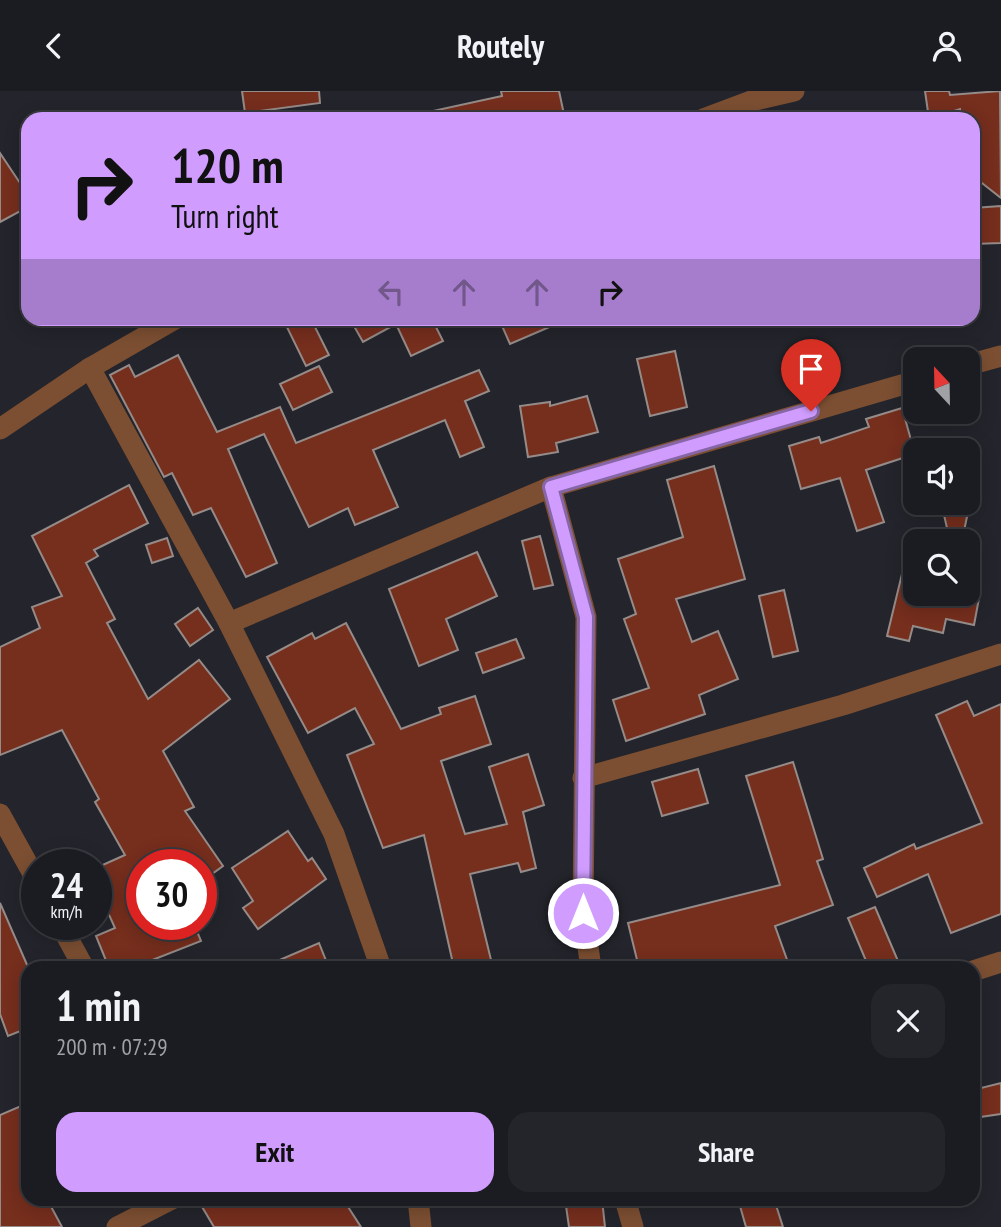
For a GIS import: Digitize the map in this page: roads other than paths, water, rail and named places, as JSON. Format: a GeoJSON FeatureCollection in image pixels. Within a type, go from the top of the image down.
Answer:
{"type":"FeatureCollection","features":[{"type":"Feature","properties":{"kind":"street"},"geometry":{"type":"LineString","coordinates":[[722,112],[751,101],[794,91]]}},
{"type":"Feature","properties":{"kind":"street"},"geometry":{"type":"LineString","coordinates":[[0,429],[90,368],[164,326]]}},
{"type":"Feature","properties":{"kind":"street"},"geometry":{"type":"LineString","coordinates":[[980,362],[1001,356]]}},
{"type":"Feature","properties":{"kind":"street"},"geometry":{"type":"LineString","coordinates":[[90,368],[229,623],[334,834],[379,961]]}},
{"type":"Feature","properties":{"kind":"street"},"geometry":{"type":"LineString","coordinates":[[229,623],[551,487],[903,384]]}},
{"type":"Feature","properties":{"kind":"street"},"geometry":{"type":"LineString","coordinates":[[551,487],[586,617],[583,913],[590,961]]}},
{"type":"Feature","properties":{"kind":"street"},"geometry":{"type":"LineString","coordinates":[[583,778],[842,705],[1001,654]]}},
{"type":"Feature","properties":{"kind":"street"},"geometry":{"type":"LineString","coordinates":[[0,814],[21,852]]}},
{"type":"Feature","properties":{"kind":"street"},"geometry":{"type":"LineString","coordinates":[[69,940],[80,961]]}},
{"type":"Feature","properties":{"kind":"street"},"geometry":{"type":"LineString","coordinates":[[980,969],[1001,962]]}},
{"type":"Feature","properties":{"kind":"street"},"geometry":{"type":"LineString","coordinates":[[117,1227],[158,1206]]}},
{"type":"Feature","properties":{"kind":"street"},"geometry":{"type":"LineString","coordinates":[[419,1206],[421,1227]]}},
{"type":"Feature","properties":{"kind":"street"},"geometry":{"type":"LineString","coordinates":[[627,1206],[633,1227]]}}]}
